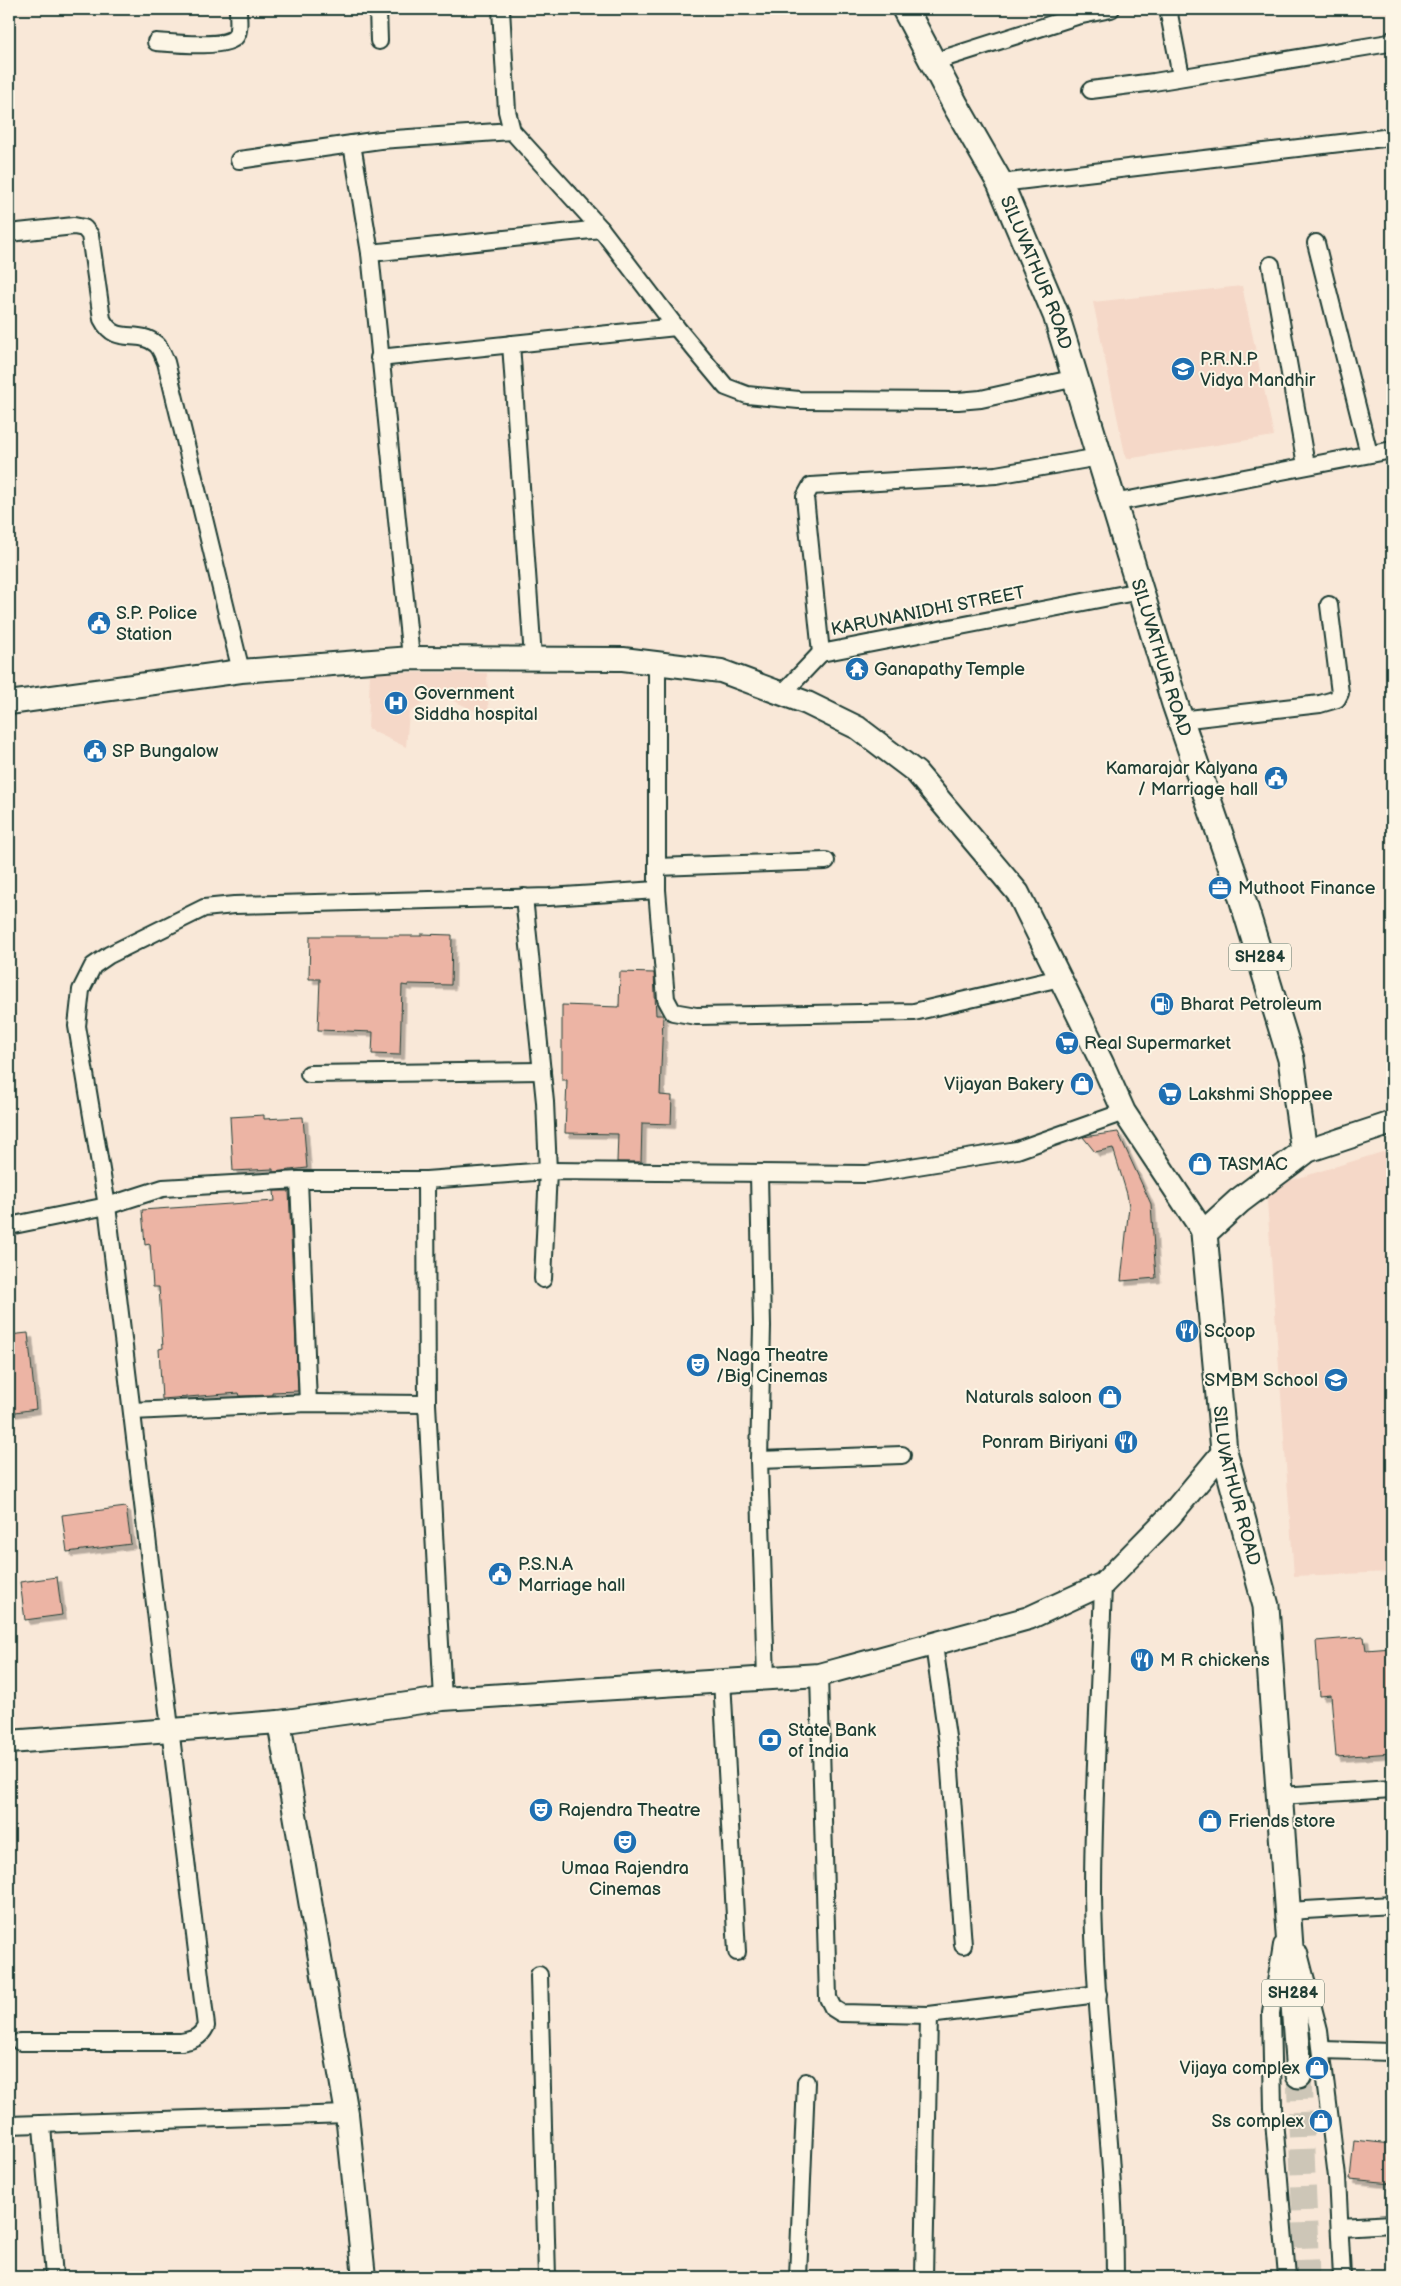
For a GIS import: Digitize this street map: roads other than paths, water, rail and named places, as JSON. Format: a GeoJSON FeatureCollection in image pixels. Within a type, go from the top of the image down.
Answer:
{"type":"FeatureCollection","features":[{"type":"Feature","properties":{"kind":"main road","name":"SILUVATHUR ROAD"},"geometry":{"type":"LineString","coordinates":[[905,9],[1000,183],[1056,316],[1180,720],[1242,898],[1291,1059],[1304,1152]]}},
{"type":"Feature","properties":{"kind":"main road"},"geometry":{"type":"LineString","coordinates":[[1204,1233],[1239,1201],[1304,1152]]}},
{"type":"Feature","properties":{"kind":"main road","name":"SILUVATHUR ROAD"},"geometry":{"type":"LineString","coordinates":[[1204,1233],[1224,1451],[1266,1606],[1288,1911]]}},
{"type":"Feature","properties":{"kind":"main road","name":"SH284"},"geometry":{"type":"LineString","coordinates":[[1288,1911],[1299,2075]]}},
{"type":"Feature","properties":{"kind":"street"},"geometry":{"type":"LineString","coordinates":[[156,42],[217,44],[231,41],[236,36],[238,28],[238,9]]}},
{"type":"Feature","properties":{"kind":"street"},"geometry":{"type":"LineString","coordinates":[[378,9],[379,41]]}},
{"type":"Feature","properties":{"kind":"street"},"geometry":{"type":"LineString","coordinates":[[501,9],[508,110],[512,131],[601,230],[676,327],[726,387],[747,395],[799,400],[958,401],[981,399],[1076,378]]}},
{"type":"Feature","properties":{"kind":"street"},"geometry":{"type":"LineString","coordinates":[[933,62],[1077,16],[1111,9]]}},
{"type":"Feature","properties":{"kind":"street"},"geometry":{"type":"LineString","coordinates":[[1168,9],[1182,76]]}},
{"type":"Feature","properties":{"kind":"street"},"geometry":{"type":"LineString","coordinates":[[1091,90],[1154,82],[1389,43],[1392,40]]}},
{"type":"Feature","properties":{"kind":"street"},"geometry":{"type":"LineString","coordinates":[[239,160],[352,144],[512,131]]}},
{"type":"Feature","properties":{"kind":"street"},"geometry":{"type":"LineString","coordinates":[[1000,183],[1392,137]]}},
{"type":"Feature","properties":{"kind":"street"},"geometry":{"type":"LineString","coordinates":[[352,144],[370,252],[379,358],[411,658]]}},
{"type":"Feature","properties":{"kind":"street"},"geometry":{"type":"LineString","coordinates":[[9,233],[74,226],[84,228],[90,235],[102,319],[107,328],[116,335],[147,338],[158,345],[166,362],[241,671]]}},
{"type":"Feature","properties":{"kind":"street"},"geometry":{"type":"LineString","coordinates":[[370,252],[601,230]]}},
{"type":"Feature","properties":{"kind":"street"},"geometry":{"type":"LineString","coordinates":[[1316,243],[1369,454]]}},
{"type":"Feature","properties":{"kind":"street"},"geometry":{"type":"LineString","coordinates":[[1271,265],[1306,465]]}},
{"type":"Feature","properties":{"kind":"street"},"geometry":{"type":"LineString","coordinates":[[379,358],[676,327]]}},
{"type":"Feature","properties":{"kind":"street"},"geometry":{"type":"LineString","coordinates":[[511,344],[533,658]]}},
{"type":"Feature","properties":{"kind":"street"},"geometry":{"type":"LineString","coordinates":[[1113,503],[1197,489],[1306,465],[1392,450]]}},
{"type":"Feature","properties":{"kind":"street","name":"KARUNANIDHI STREET"},"geometry":{"type":"LineString","coordinates":[[1099,457],[996,475],[811,486],[805,497],[821,653],[1140,591]]}},
{"type":"Feature","properties":{"kind":"street"},"geometry":{"type":"LineString","coordinates":[[1180,720],[1320,704],[1337,699],[1340,693],[1329,606]]}},
{"type":"Feature","properties":{"kind":"street"},"geometry":{"type":"LineString","coordinates":[[782,694],[821,653]]}},
{"type":"Feature","properties":{"kind":"street"},"geometry":{"type":"LineString","coordinates":[[9,702],[241,671],[411,658],[533,658],[623,659],[721,672],[807,703],[858,728],[916,772],[1018,893],[1102,1063],[1124,1112],[1204,1233]]}},
{"type":"Feature","properties":{"kind":"street"},"geometry":{"type":"LineString","coordinates":[[658,663],[657,890],[666,999],[673,1012],[696,1016],[914,1012],[1060,978]]}},
{"type":"Feature","properties":{"kind":"street"},"geometry":{"type":"LineString","coordinates":[[657,868],[826,861]]}},
{"type":"Feature","properties":{"kind":"street"},"geometry":{"type":"LineString","coordinates":[[20,2042],[181,2042],[193,2040],[202,2035],[206,2026],[107,1206],[77,1026],[81,990],[93,966],[109,955],[204,908],[524,897],[657,890]]}},
{"type":"Feature","properties":{"kind":"street"},"geometry":{"type":"LineString","coordinates":[[524,897],[542,1071],[548,1171],[543,1278]]}},
{"type":"Feature","properties":{"kind":"street"},"geometry":{"type":"LineString","coordinates":[[310,1074],[542,1071]]}},
{"type":"Feature","properties":{"kind":"street"},"geometry":{"type":"LineString","coordinates":[[9,1226],[107,1206],[163,1188],[299,1180],[426,1180],[548,1171],[867,1174],[1017,1150],[1124,1112]]}},
{"type":"Feature","properties":{"kind":"street"},"geometry":{"type":"LineString","coordinates":[[1304,1152],[1392,1123]]}},
{"type":"Feature","properties":{"kind":"street"},"geometry":{"type":"LineString","coordinates":[[759,1174],[762,1326],[759,1460],[766,1679]]}},
{"type":"Feature","properties":{"kind":"street"},"geometry":{"type":"LineString","coordinates":[[299,1180],[308,1403]]}},
{"type":"Feature","properties":{"kind":"street"},"geometry":{"type":"LineString","coordinates":[[426,1180],[427,1404],[443,1699]]}},
{"type":"Feature","properties":{"kind":"street"},"geometry":{"type":"LineString","coordinates":[[132,1411],[308,1403],[427,1404]]}},
{"type":"Feature","properties":{"kind":"street"},"geometry":{"type":"LineString","coordinates":[[9,1738],[170,1730],[278,1722],[443,1699],[819,1674],[934,1645],[1029,1618],[1103,1584],[1170,1516],[1224,1451]]}},
{"type":"Feature","properties":{"kind":"street"},"geometry":{"type":"LineString","coordinates":[[759,1460],[902,1456]]}},
{"type":"Feature","properties":{"kind":"street"},"geometry":{"type":"LineString","coordinates":[[1103,1584],[1093,1894],[1098,1994],[1115,2215],[1115,2277]]}},
{"type":"Feature","properties":{"kind":"street"},"geometry":{"type":"LineString","coordinates":[[934,1645],[948,1744],[963,1945]]}},
{"type":"Feature","properties":{"kind":"street"},"geometry":{"type":"LineString","coordinates":[[819,1674],[828,1998],[833,2008],[841,2013],[929,2015],[1098,1994]]}},
{"type":"Feature","properties":{"kind":"street"},"geometry":{"type":"LineString","coordinates":[[722,1680],[737,1952]]}},
{"type":"Feature","properties":{"kind":"street"},"geometry":{"type":"LineString","coordinates":[[278,1722],[347,2114],[364,2277]]}},
{"type":"Feature","properties":{"kind":"street"},"geometry":{"type":"LineString","coordinates":[[1280,1796],[1392,1789]]}},
{"type":"Feature","properties":{"kind":"street"},"geometry":{"type":"LineString","coordinates":[[1288,1911],[1392,1905]]}},
{"type":"Feature","properties":{"kind":"street"},"geometry":{"type":"LineString","coordinates":[[1288,1911],[1319,2031],[1322,2050],[1337,2177],[1342,2277]]}},
{"type":"Feature","properties":{"kind":"street"},"geometry":{"type":"LineString","coordinates":[[1287,2277],[1273,2108],[1271,2013],[1288,1911]]}},
{"type":"Feature","properties":{"kind":"street"},"geometry":{"type":"LineString","coordinates":[[539,1975],[548,2277]]}},
{"type":"Feature","properties":{"kind":"street"},"geometry":{"type":"LineString","coordinates":[[924,2277],[929,2015]]}},
{"type":"Feature","properties":{"kind":"street"},"geometry":{"type":"LineString","coordinates":[[1322,2050],[1392,2052]]}},
{"type":"Feature","properties":{"kind":"street"},"geometry":{"type":"LineString","coordinates":[[798,2277],[806,2082]]}},
{"type":"Feature","properties":{"kind":"street"},"geometry":{"type":"LineString","coordinates":[[9,2125],[42,2126],[347,2114]]}},
{"type":"Feature","properties":{"kind":"street"},"geometry":{"type":"LineString","coordinates":[[42,2126],[54,2277]]}},
{"type":"Feature","properties":{"kind":"street"},"geometry":{"type":"LineString","coordinates":[[1340,2227],[1392,2224]]}},
{"type":"Feature","properties":{"kind":"tunnel"},"geometry":{"type":"LineString","coordinates":[[1299,2075],[1307,2277]]}},
{"type":"Feature","properties":{"kind":"place","name":"P.R.N.P Vidya Mandhir"},"geometry":{"type":"Point","coordinates":[1183,369]}},
{"type":"Feature","properties":{"kind":"place","name":"S.P. Police Station"},"geometry":{"type":"Point","coordinates":[99,623]}},
{"type":"Feature","properties":{"kind":"place","name":"Ganapathy Temple"},"geometry":{"type":"Point","coordinates":[857,669]}},
{"type":"Feature","properties":{"kind":"place","name":"Government Siddha hospital"},"geometry":{"type":"Point","coordinates":[396,703]}},
{"type":"Feature","properties":{"kind":"place","name":"SP Bungalow"},"geometry":{"type":"Point","coordinates":[95,751]}},
{"type":"Feature","properties":{"kind":"place","name":"Kamarajar Kalyana / Marriage hall"},"geometry":{"type":"Point","coordinates":[1276,778]}},
{"type":"Feature","properties":{"kind":"place","name":"Muthoot Finance"},"geometry":{"type":"Point","coordinates":[1220,888]}},
{"type":"Feature","properties":{"kind":"place","name":"Bharat Petroleum"},"geometry":{"type":"Point","coordinates":[1162,1004]}},
{"type":"Feature","properties":{"kind":"place","name":"Real Supermarket"},"geometry":{"type":"Point","coordinates":[1067,1043]}},
{"type":"Feature","properties":{"kind":"place","name":"Vijayan Bakery"},"geometry":{"type":"Point","coordinates":[1082,1084]}},
{"type":"Feature","properties":{"kind":"place","name":"Lakshmi Shoppee"},"geometry":{"type":"Point","coordinates":[1170,1094]}},
{"type":"Feature","properties":{"kind":"place","name":"TASMAC"},"geometry":{"type":"Point","coordinates":[1200,1164]}},
{"type":"Feature","properties":{"kind":"place","name":"Scoop"},"geometry":{"type":"Point","coordinates":[1187,1331]}},
{"type":"Feature","properties":{"kind":"place","name":"Naga Theatre /Big Cinemas"},"geometry":{"type":"Point","coordinates":[698,1365]}},
{"type":"Feature","properties":{"kind":"place","name":"SMBM School"},"geometry":{"type":"Point","coordinates":[1336,1380]}},
{"type":"Feature","properties":{"kind":"place","name":"Naturals saloon"},"geometry":{"type":"Point","coordinates":[1110,1397]}},
{"type":"Feature","properties":{"kind":"place","name":"Ponram Biriyani"},"geometry":{"type":"Point","coordinates":[1126,1442]}},
{"type":"Feature","properties":{"kind":"place","name":"P.S.N.A Marriage hall"},"geometry":{"type":"Point","coordinates":[500,1574]}},
{"type":"Feature","properties":{"kind":"place","name":"M R chickens"},"geometry":{"type":"Point","coordinates":[1142,1660]}},
{"type":"Feature","properties":{"kind":"place","name":"State Bank of India"},"geometry":{"type":"Point","coordinates":[770,1740]}},
{"type":"Feature","properties":{"kind":"place","name":"Rajendra Theatre"},"geometry":{"type":"Point","coordinates":[541,1810]}},
{"type":"Feature","properties":{"kind":"place","name":"Friends store"},"geometry":{"type":"Point","coordinates":[1210,1821]}},
{"type":"Feature","properties":{"kind":"place","name":"Umaa Rajendra Cinemas"},"geometry":{"type":"Point","coordinates":[625,1842]}},
{"type":"Feature","properties":{"kind":"place","name":"Vijaya complex"},"geometry":{"type":"Point","coordinates":[1317,2068]}},
{"type":"Feature","properties":{"kind":"place","name":"Ss complex"},"geometry":{"type":"Point","coordinates":[1321,2121]}}]}
